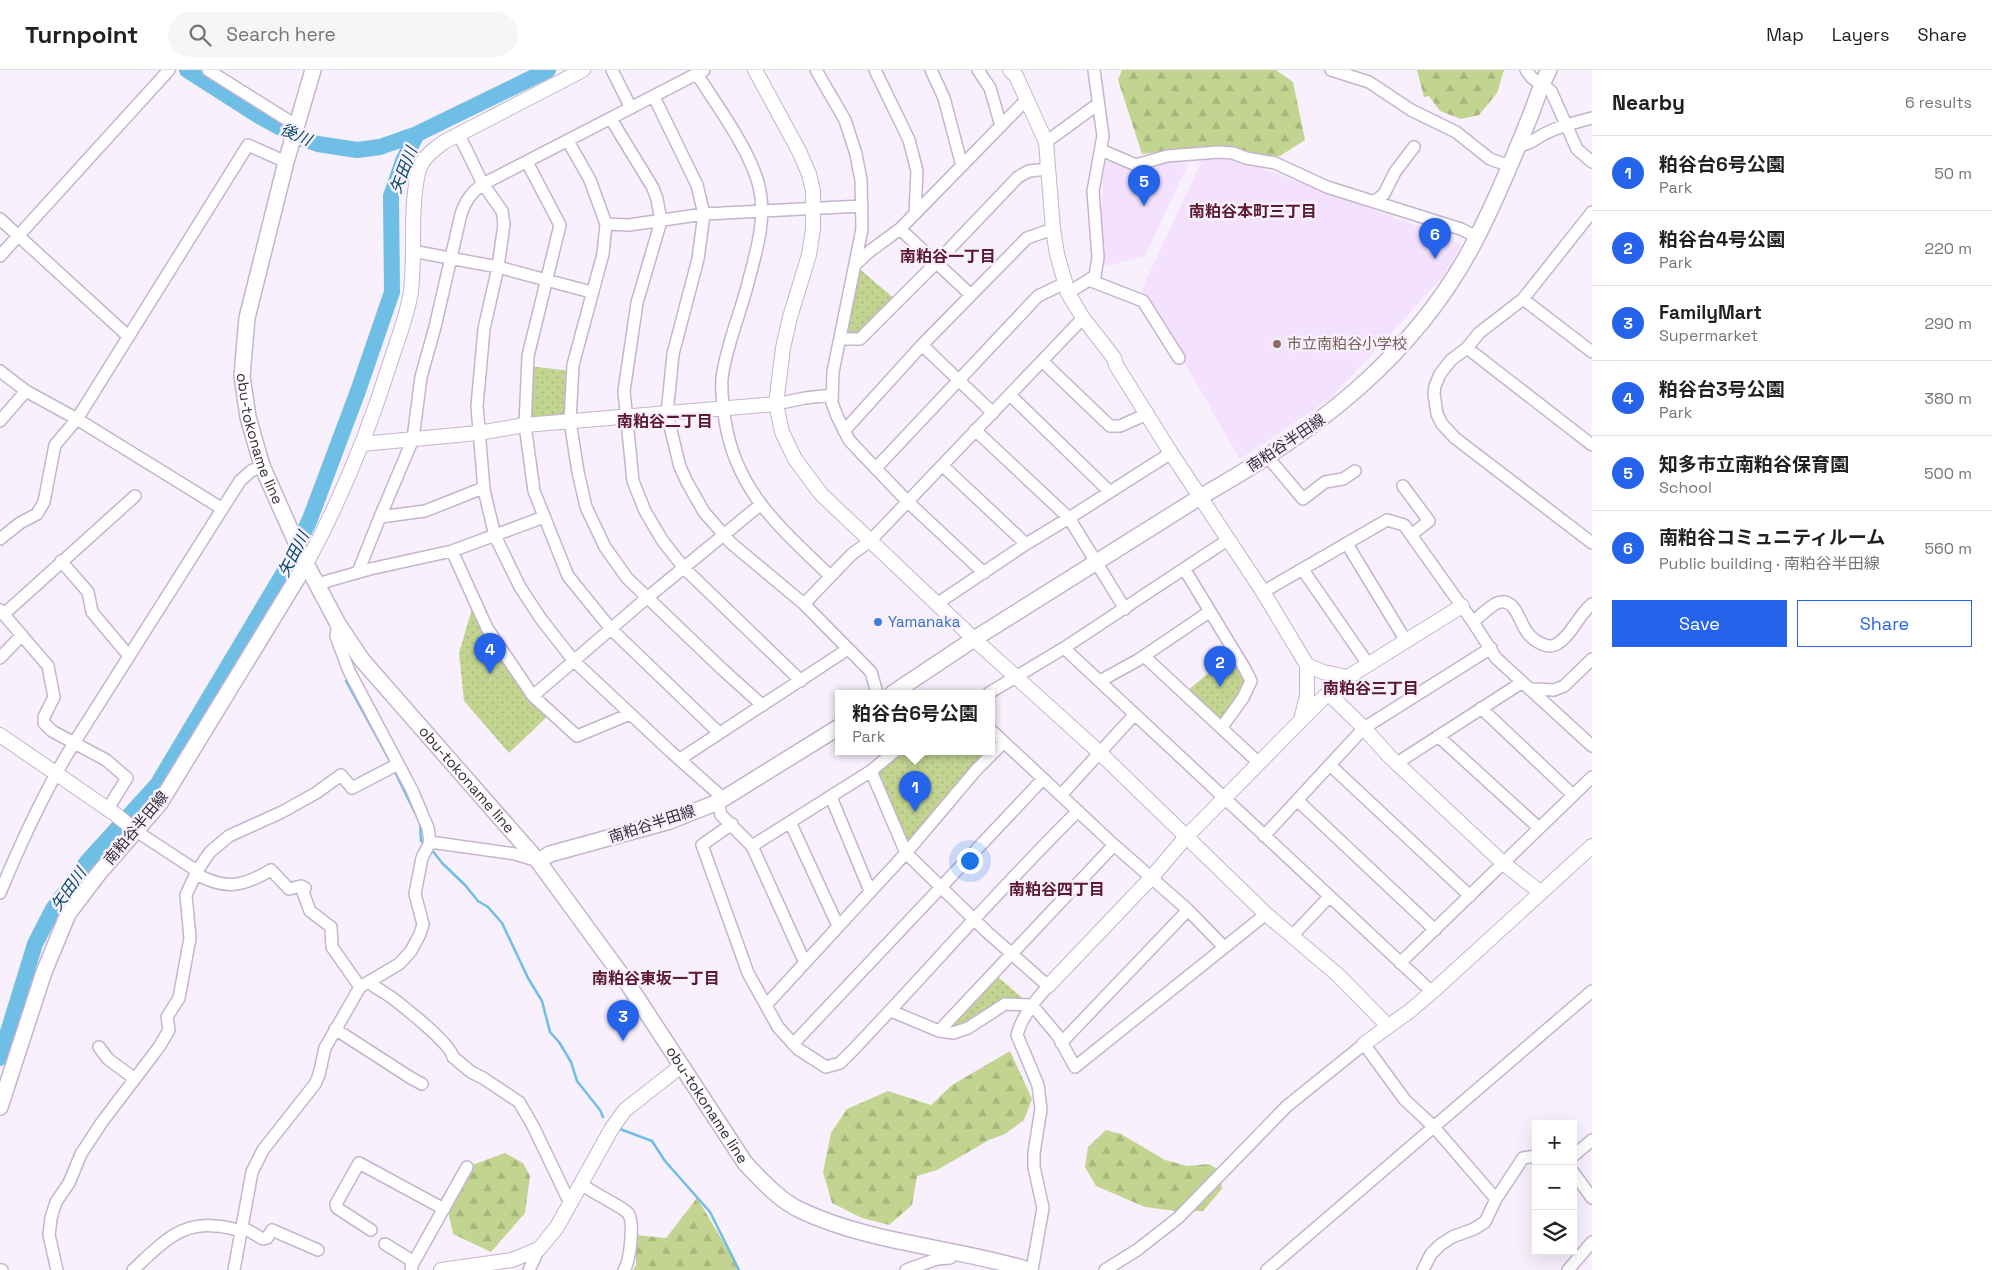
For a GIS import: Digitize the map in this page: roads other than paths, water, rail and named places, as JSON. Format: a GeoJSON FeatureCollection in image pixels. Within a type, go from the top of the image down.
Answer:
{"type":"FeatureCollection","features":[{"type":"Feature","properties":{"kind":"main road","name":"obu-tokoname line"},"geometry":{"type":"LineString","coordinates":[[313,70],[286,162],[247,318],[242,376],[248,417],[262,466],[304,561],[338,624],[362,660],[538,862],[628,984],[745,1163],[765,1184],[799,1209],[843,1226],[887,1238],[996,1260],[1031,1270]]}},
{"type":"Feature","properties":{"kind":"main road","name":"南粕谷半田線"},"geometry":{"type":"LineString","coordinates":[[897,690],[974,639],[1267,456],[1331,412],[1370,380],[1438,301],[1464,262],[1510,166],[1533,110],[1541,84],[1549,70]]}},
{"type":"Feature","properties":{"kind":"main road","name":"南粕谷半田線"},"geometry":{"type":"LineString","coordinates":[[0,1107],[44,972],[68,914],[98,873],[160,802],[304,561]]}},
{"type":"Feature","properties":{"kind":"main road","name":"南粕谷半田線"},"geometry":{"type":"LineString","coordinates":[[538,862],[550,854],[670,822],[721,800],[835,729]]}},
{"type":"Feature","properties":{"kind":"street"},"geometry":{"type":"LineString","coordinates":[[0,256],[169,70]]}},
{"type":"Feature","properties":{"kind":"street"},"geometry":{"type":"LineString","coordinates":[[208,70],[297,126]]}},
{"type":"Feature","properties":{"kind":"street"},"geometry":{"type":"LineString","coordinates":[[304,561],[334,510],[381,393],[410,294],[412,215],[416,180],[421,164],[428,154],[444,142],[583,70]]}},
{"type":"Feature","properties":{"kind":"street"},"geometry":{"type":"LineString","coordinates":[[612,70],[631,108]]}},
{"type":"Feature","properties":{"kind":"street"},"geometry":{"type":"LineString","coordinates":[[755,70],[795,142],[809,174],[813,191],[814,210],[809,255],[788,325],[776,404],[782,432],[795,459],[821,494],[872,540],[974,639],[1099,752],[1266,914],[1338,975],[1388,1026]]}},
{"type":"Feature","properties":{"kind":"street"},"geometry":{"type":"LineString","coordinates":[[816,70],[846,120],[861,180],[862,229],[833,372],[832,403],[836,416],[849,440],[908,502],[984,573]]}},
{"type":"Feature","properties":{"kind":"street"},"geometry":{"type":"LineString","coordinates":[[875,70],[909,140],[917,171],[915,214]]}},
{"type":"Feature","properties":{"kind":"street"},"geometry":{"type":"LineString","coordinates":[[931,70],[944,98],[962,166]]}},
{"type":"Feature","properties":{"kind":"street"},"geometry":{"type":"LineString","coordinates":[[978,70],[990,88],[1000,126]]}},
{"type":"Feature","properties":{"kind":"street"},"geometry":{"type":"LineString","coordinates":[[1010,70],[1016,76],[1046,142],[1053,229],[1067,288],[1082,318],[1114,358],[1116,365],[1171,453],[1263,592],[1306,665],[1308,696],[1301,720]]}},
{"type":"Feature","properties":{"kind":"street"},"geometry":{"type":"LineString","coordinates":[[876,468],[1038,296],[1067,288],[1095,276],[1098,257],[1093,191],[1103,136],[1094,70]]}},
{"type":"Feature","properties":{"kind":"street"},"geometry":{"type":"LineString","coordinates":[[1332,70],[1369,82],[1411,110],[1456,132],[1490,159],[1510,166]]}},
{"type":"Feature","properties":{"kind":"street"},"geometry":{"type":"LineString","coordinates":[[1526,70],[1532,78],[1551,91],[1568,125],[1577,149],[1592,162]]}},
{"type":"Feature","properties":{"kind":"street"},"geometry":{"type":"LineString","coordinates":[[358,572],[413,439],[421,377],[466,200],[472,192],[483,184],[700,72],[751,164],[759,187],[761,212],[760,237],[741,311],[728,350],[722,379],[727,437],[740,474],[760,505],[830,576]]}},
{"type":"Feature","properties":{"kind":"street"},"geometry":{"type":"LineString","coordinates":[[654,96],[697,185],[704,214],[698,259],[673,354],[667,414],[680,467],[704,512],[723,534],[804,604],[871,672],[876,690]]}},
{"type":"Feature","properties":{"kind":"street"},"geometry":{"type":"LineString","coordinates":[[855,265],[870,251],[900,229],[1027,99]]}},
{"type":"Feature","properties":{"kind":"street"},"geometry":{"type":"LineString","coordinates":[[1046,142],[1098,104]]}},
{"type":"Feature","properties":{"kind":"street"},"geometry":{"type":"LineString","coordinates":[[1518,146],[1524,146],[1544,134],[1592,118]]}},
{"type":"Feature","properties":{"kind":"street"},"geometry":{"type":"LineString","coordinates":[[611,119],[653,188],[661,221],[637,303],[624,391],[633,481],[645,511],[662,540],[684,568],[801,680]]}},
{"type":"Feature","properties":{"kind":"street"},"geometry":{"type":"LineString","coordinates":[[459,135],[483,184],[502,211],[504,224],[498,267],[484,329],[477,406],[483,488],[495,536],[520,587],[541,619],[574,661],[680,759],[721,800],[721,815],[752,846],[804,963]]}},
{"type":"Feature","properties":{"kind":"street"},"geometry":{"type":"LineString","coordinates":[[568,141],[590,180],[606,224],[603,254],[591,292],[573,365],[570,421],[578,472],[589,514],[605,548],[627,578],[762,705]]}},
{"type":"Feature","properties":{"kind":"street"},"geometry":{"type":"LineString","coordinates":[[0,539],[20,523],[40,511],[44,502],[55,446],[77,419],[248,145],[286,162]]}},
{"type":"Feature","properties":{"kind":"street"},"geometry":{"type":"LineString","coordinates":[[1374,202],[1384,194],[1392,182],[1395,172],[1414,147]]}},
{"type":"Feature","properties":{"kind":"street"},"geometry":{"type":"LineString","coordinates":[[1101,150],[1136,165],[1168,156],[1219,152],[1275,162],[1312,181],[1461,229],[1477,237]]}},
{"type":"Feature","properties":{"kind":"street"},"geometry":{"type":"LineString","coordinates":[[527,162],[560,225],[528,356],[525,425],[534,491],[568,576],[611,629],[719,734]]}},
{"type":"Feature","properties":{"kind":"street"},"geometry":{"type":"LineString","coordinates":[[840,339],[860,339],[1018,177],[1029,171],[1048,169]]}},
{"type":"Feature","properties":{"kind":"street"},"geometry":{"type":"LineString","coordinates":[[606,224],[661,221],[704,214],[814,210],[862,206]]}},
{"type":"Feature","properties":{"kind":"street"},"geometry":{"type":"LineString","coordinates":[[1592,212],[1523,299],[1480,333],[1467,348],[1451,360],[1440,374],[1435,386],[1435,406],[1442,424],[1455,438],[1592,543]]}},
{"type":"Feature","properties":{"kind":"street"},"geometry":{"type":"LineString","coordinates":[[0,219],[128,336]]}},
{"type":"Feature","properties":{"kind":"street"},"geometry":{"type":"LineString","coordinates":[[900,229],[971,294]]}},
{"type":"Feature","properties":{"kind":"street"},"geometry":{"type":"LineString","coordinates":[[844,431],[922,345],[1027,238],[1053,229]]}},
{"type":"Feature","properties":{"kind":"street"},"geometry":{"type":"LineString","coordinates":[[412,251],[498,267],[591,292]]}},
{"type":"Feature","properties":{"kind":"street"},"geometry":{"type":"LineString","coordinates":[[1089,280],[1142,301],[1180,358]]}},
{"type":"Feature","properties":{"kind":"street"},"geometry":{"type":"LineString","coordinates":[[1523,299],[1592,352]]}},
{"type":"Feature","properties":{"kind":"street"},"geometry":{"type":"LineString","coordinates":[[804,604],[851,555],[872,540],[1082,318]]}},
{"type":"Feature","properties":{"kind":"street"},"geometry":{"type":"LineString","coordinates":[[922,345],[993,413]]}},
{"type":"Feature","properties":{"kind":"street"},"geometry":{"type":"LineString","coordinates":[[1467,348],[1592,445]]}},
{"type":"Feature","properties":{"kind":"street"},"geometry":{"type":"LineString","coordinates":[[1042,361],[1110,426],[1120,426],[1147,414]]}},
{"type":"Feature","properties":{"kind":"street"},"geometry":{"type":"LineString","coordinates":[[0,371],[26,391],[77,419],[221,508]]}},
{"type":"Feature","properties":{"kind":"street"},"geometry":{"type":"LineString","coordinates":[[0,421],[26,391]]}},
{"type":"Feature","properties":{"kind":"street"},"geometry":{"type":"LineString","coordinates":[[362,444],[478,433],[525,425],[776,404],[832,394]]}},
{"type":"Feature","properties":{"kind":"street"},"geometry":{"type":"LineString","coordinates":[[1010,395],[1110,492]]}},
{"type":"Feature","properties":{"kind":"street"},"geometry":{"type":"LineString","coordinates":[[975,430],[1069,518],[1125,609]]}},
{"type":"Feature","properties":{"kind":"street"},"geometry":{"type":"LineString","coordinates":[[938,603],[1026,544],[1171,453]]}},
{"type":"Feature","properties":{"kind":"street"},"geometry":{"type":"LineString","coordinates":[[1267,456],[1303,499],[1325,482],[1343,479],[1355,471]]}},
{"type":"Feature","properties":{"kind":"street"},"geometry":{"type":"LineString","coordinates":[[0,893],[19,847],[55,774],[74,743],[221,508],[240,481],[252,470],[262,466]]}},
{"type":"Feature","properties":{"kind":"street"},"geometry":{"type":"LineString","coordinates":[[943,466],[1026,544]]}},
{"type":"Feature","properties":{"kind":"street"},"geometry":{"type":"LineString","coordinates":[[1403,486],[1429,521],[1411,535]]}},
{"type":"Feature","properties":{"kind":"street"},"geometry":{"type":"LineString","coordinates":[[380,517],[426,511],[483,488]]}},
{"type":"Feature","properties":{"kind":"street"},"geometry":{"type":"LineString","coordinates":[[111,812],[127,778],[106,760],[52,730],[44,723],[44,717],[54,697],[48,666],[2,612],[135,496]]}},
{"type":"Feature","properties":{"kind":"street"},"geometry":{"type":"LineString","coordinates":[[533,696],[723,534],[760,505]]}},
{"type":"Feature","properties":{"kind":"street"},"geometry":{"type":"LineString","coordinates":[[317,584],[358,572],[452,551],[544,517]]}},
{"type":"Feature","properties":{"kind":"street"},"geometry":{"type":"LineString","coordinates":[[1263,592],[1387,520],[1404,525],[1462,606],[1496,658],[1521,683],[1532,689],[1589,738]]}},
{"type":"Feature","properties":{"kind":"street"},"geometry":{"type":"LineString","coordinates":[[994,690],[1064,648],[1229,540]]}},
{"type":"Feature","properties":{"kind":"street"},"geometry":{"type":"LineString","coordinates":[[1347,544],[1406,641]]}},
{"type":"Feature","properties":{"kind":"street"},"geometry":{"type":"LineString","coordinates":[[452,551],[487,628],[533,696],[577,736],[630,714]]}},
{"type":"Feature","properties":{"kind":"street"},"geometry":{"type":"LineString","coordinates":[[61,561],[88,592],[92,612],[129,656]]}},
{"type":"Feature","properties":{"kind":"street"},"geometry":{"type":"LineString","coordinates":[[1185,570],[1251,681],[1243,698],[1222,727]]}},
{"type":"Feature","properties":{"kind":"street"},"geometry":{"type":"LineString","coordinates":[[1302,570],[1368,664]]}},
{"type":"Feature","properties":{"kind":"street"},"geometry":{"type":"LineString","coordinates":[[1473,622],[1498,602],[1506,603],[1513,607],[1529,635],[1544,645],[1551,646],[1557,644],[1569,632],[1585,609],[1592,604]]}},
{"type":"Feature","properties":{"kind":"street"},"geometry":{"type":"LineString","coordinates":[[1031,1270],[1043,1208],[1034,1167],[1034,1153],[1041,1109],[1038,1085],[1017,1035],[1032,1005],[1186,838],[1328,692],[1368,664],[1462,606]]}},
{"type":"Feature","properties":{"kind":"street"},"geometry":{"type":"LineString","coordinates":[[1100,681],[1144,656],[1210,612]]}},
{"type":"Feature","properties":{"kind":"street"},"geometry":{"type":"LineString","coordinates":[[234,1270],[252,1172],[264,1149],[315,1084],[325,1048],[364,984],[399,964],[411,951],[423,924],[415,893],[422,858],[430,842],[428,828],[412,790],[349,671],[336,636],[338,624]]}},
{"type":"Feature","properties":{"kind":"street"},"geometry":{"type":"LineString","coordinates":[[0,658],[22,635]]}},
{"type":"Feature","properties":{"kind":"street"},"geometry":{"type":"LineString","coordinates":[[1064,648],[1432,992]]}},
{"type":"Feature","properties":{"kind":"street"},"geometry":{"type":"LineString","coordinates":[[1264,836],[1364,728],[1491,648]]}},
{"type":"Feature","properties":{"kind":"street"},"geometry":{"type":"LineString","coordinates":[[680,759],[848,649]]}},
{"type":"Feature","properties":{"kind":"street"},"geometry":{"type":"LineString","coordinates":[[1144,656],[1259,763]]}},
{"type":"Feature","properties":{"kind":"street"},"geometry":{"type":"LineString","coordinates":[[1532,689],[1554,690],[1564,686],[1592,659]]}},
{"type":"Feature","properties":{"kind":"street"},"geometry":{"type":"LineString","coordinates":[[349,671],[354,663],[362,660]]}},
{"type":"Feature","properties":{"kind":"street"},"geometry":{"type":"LineString","coordinates":[[1306,665],[1323,672],[1348,677]]}},
{"type":"Feature","properties":{"kind":"street"},"geometry":{"type":"LineString","coordinates":[[1397,762],[1521,683]]}},
{"type":"Feature","properties":{"kind":"street"},"geometry":{"type":"LineString","coordinates":[[1328,692],[1397,762],[1504,863],[1540,892]]}},
{"type":"Feature","properties":{"kind":"street"},"geometry":{"type":"LineString","coordinates":[[1481,708],[1573,795]]}},
{"type":"Feature","properties":{"kind":"street"},"geometry":{"type":"LineString","coordinates":[[1060,795],[1135,714]]}},
{"type":"Feature","properties":{"kind":"street"},"geometry":{"type":"LineString","coordinates":[[995,734],[1114,845],[1188,910],[1224,947]]}},
{"type":"Feature","properties":{"kind":"street"},"geometry":{"type":"LineString","coordinates":[[0,735],[196,873],[216,883],[233,886],[271,870],[289,889],[301,886],[305,888],[303,892],[310,910],[331,927],[332,947],[364,984],[416,1017],[443,1042],[453,1057],[471,1072],[519,1102],[533,1126],[567,1197]]}},
{"type":"Feature","properties":{"kind":"street"},"geometry":{"type":"LineString","coordinates":[[1438,736],[1539,828]]}},
{"type":"Feature","properties":{"kind":"street"},"geometry":{"type":"LineString","coordinates":[[995,751],[1003,743]]}},
{"type":"Feature","properties":{"kind":"street"},"geometry":{"type":"LineString","coordinates":[[752,846],[831,797],[890,755]]}},
{"type":"Feature","properties":{"kind":"street"},"geometry":{"type":"LineString","coordinates":[[766,1005],[906,853],[991,755]]}},
{"type":"Feature","properties":{"kind":"street"},"geometry":{"type":"LineString","coordinates":[[57,1270],[49,1235],[51,1218],[56,1202],[69,1183],[81,1154],[102,1122],[159,1048],[169,1030],[168,1018],[179,998],[186,950],[190,938],[186,896],[196,873],[210,852],[229,836],[282,812],[316,793],[341,775],[352,788],[398,764]]}},
{"type":"Feature","properties":{"kind":"street"},"geometry":{"type":"LineString","coordinates":[[1330,765],[1470,896]]}},
{"type":"Feature","properties":{"kind":"street"},"geometry":{"type":"LineString","coordinates":[[871,770],[906,853],[1048,986]]}},
{"type":"Feature","properties":{"kind":"street"},"geometry":{"type":"LineString","coordinates":[[1400,963],[1592,777]]}},
{"type":"Feature","properties":{"kind":"street"},"geometry":{"type":"LineString","coordinates":[[793,1044],[1043,779]]}},
{"type":"Feature","properties":{"kind":"street"},"geometry":{"type":"LineString","coordinates":[[831,797],[870,891]]}},
{"type":"Feature","properties":{"kind":"street"},"geometry":{"type":"LineString","coordinates":[[1297,800],[1435,930]]}},
{"type":"Feature","properties":{"kind":"street"},"geometry":{"type":"LineString","coordinates":[[732,824],[702,845],[748,973],[778,1027],[793,1044],[826,1067],[840,1063],[976,919],[1019,869],[1078,811]]}},
{"type":"Feature","properties":{"kind":"street"},"geometry":{"type":"LineString","coordinates":[[790,822],[838,926]]}},
{"type":"Feature","properties":{"kind":"street"},"geometry":{"type":"LineString","coordinates":[[430,842],[515,854],[538,862]]}},
{"type":"Feature","properties":{"kind":"street"},"geometry":{"type":"LineString","coordinates":[[939,1031],[1114,845]]}},
{"type":"Feature","properties":{"kind":"street"},"geometry":{"type":"LineString","coordinates":[[1105,1270],[1137,1250],[1178,1218],[1287,1106],[1432,992],[1592,846]]}},
{"type":"Feature","properties":{"kind":"street"},"geometry":{"type":"LineString","coordinates":[[1292,936],[1329,897]]}},
{"type":"Feature","properties":{"kind":"street"},"geometry":{"type":"LineString","coordinates":[[1061,1043],[1188,910]]}},
{"type":"Feature","properties":{"kind":"street"},"geometry":{"type":"LineString","coordinates":[[891,1011],[939,1031],[953,1033],[968,1028],[1005,1004],[1032,1005],[1058,1036],[1075,1067],[1266,914]]}},
{"type":"Feature","properties":{"kind":"street"},"geometry":{"type":"LineString","coordinates":[[1267,1270],[1592,991]]}},
{"type":"Feature","properties":{"kind":"street"},"geometry":{"type":"LineString","coordinates":[[335,1029],[422,1084]]}},
{"type":"Feature","properties":{"kind":"street"},"geometry":{"type":"LineString","coordinates":[[1364,1044],[1405,1100],[1434,1127],[1496,1199]]}},
{"type":"Feature","properties":{"kind":"street"},"geometry":{"type":"LineString","coordinates":[[99,1047],[108,1059],[134,1079]]}},
{"type":"Feature","properties":{"kind":"street"},"geometry":{"type":"LineString","coordinates":[[529,1270],[539,1250],[558,1227],[612,1128],[625,1110],[681,1066]]}},
{"type":"Feature","properties":{"kind":"street"},"geometry":{"type":"LineString","coordinates":[[1577,1153],[1592,1140]]}},
{"type":"Feature","properties":{"kind":"street"},"geometry":{"type":"LineString","coordinates":[[1423,1270],[1431,1254],[1440,1245],[1452,1237],[1474,1229],[1485,1222],[1496,1199],[1523,1158],[1532,1157]]}},
{"type":"Feature","properties":{"kind":"street"},"geometry":{"type":"LineString","coordinates":[[371,1230],[337,1208],[336,1204],[359,1164],[444,1209]]}},
{"type":"Feature","properties":{"kind":"street"},"geometry":{"type":"LineString","coordinates":[[385,1244],[413,1266],[467,1167]]}},
{"type":"Feature","properties":{"kind":"street"},"geometry":{"type":"LineString","coordinates":[[1577,1177],[1592,1198]]}},
{"type":"Feature","properties":{"kind":"street"},"geometry":{"type":"LineString","coordinates":[[580,1184],[623,1209],[629,1215],[632,1225],[628,1268]]}},
{"type":"Feature","properties":{"kind":"street"},"geometry":{"type":"LineString","coordinates":[[132,1270],[164,1240],[189,1228],[215,1226],[242,1229],[263,1239],[267,1238],[272,1230],[318,1250]]}},
{"type":"Feature","properties":{"kind":"street"},"geometry":{"type":"LineString","coordinates":[[1568,1270],[1592,1242]]}},
{"type":"Feature","properties":{"kind":"street"},"geometry":{"type":"LineString","coordinates":[[441,1270],[477,1267],[512,1260],[539,1250]]}},
{"type":"Feature","properties":{"kind":"street"},"geometry":{"type":"LineString","coordinates":[[906,1270],[937,1259],[950,1258],[953,1251]]}},
{"type":"Feature","properties":{"kind":"waterway","name":"後川"},"geometry":{"type":"LineString","coordinates":[[187,70],[259,116],[297,137],[318,144],[357,150],[380,147],[417,134],[548,70]]}},
{"type":"Feature","properties":{"kind":"waterway","name":"矢田川"},"geometry":{"type":"LineString","coordinates":[[0,1058],[35,944],[53,909],[87,862],[157,785],[289,564],[310,519],[358,391],[392,292],[391,196],[403,161],[417,134]]}},
{"type":"Feature","properties":{"kind":"waterway"},"geometry":{"type":"LineString","coordinates":[[346,681],[391,763]]}},
{"type":"Feature","properties":{"kind":"waterway"},"geometry":{"type":"LineString","coordinates":[[394,770],[420,823],[421,841],[425,844]]}},
{"type":"Feature","properties":{"kind":"waterway"},"geometry":{"type":"LineString","coordinates":[[431,849],[478,901],[488,907],[502,923],[528,978],[542,1001],[550,1032],[559,1042],[571,1062],[577,1081],[600,1110],[603,1117]]}},
{"type":"Feature","properties":{"kind":"waterway"},"geometry":{"type":"LineString","coordinates":[[620,1129],[652,1141],[665,1161],[710,1212],[739,1270]]}},
{"type":"Feature","properties":{"kind":"place","name":"知多市立南粕谷保育園"},"geometry":{"type":"Point","coordinates":[1144,206]}},
{"type":"Feature","properties":{"kind":"place","name":"南粕谷コミュニティルーム"},"geometry":{"type":"Point","coordinates":[1435,259]}},
{"type":"Feature","properties":{"kind":"place","name":"市立南粕谷小学校"},"geometry":{"type":"Point","coordinates":[1277,344]}},
{"type":"Feature","properties":{"kind":"place","name":"Yamanaka"},"geometry":{"type":"Point","coordinates":[878,622]}},
{"type":"Feature","properties":{"kind":"place","name":"粕谷台3号公園"},"geometry":{"type":"Point","coordinates":[490,674]}},
{"type":"Feature","properties":{"kind":"place","name":"粕谷台4号公園"},"geometry":{"type":"Point","coordinates":[1220,687]}},
{"type":"Feature","properties":{"kind":"place","name":"粕谷台6号公園"},"geometry":{"type":"Point","coordinates":[915,812]}},
{"type":"Feature","properties":{"kind":"place","name":"FamilyMart"},"geometry":{"type":"Point","coordinates":[623,1041]}},
{"type":"Feature","properties":{"kind":"district","name":"南粕谷本町三丁目"},"geometry":{"type":"Point","coordinates":[1253,211]}},
{"type":"Feature","properties":{"kind":"district","name":"南粕谷一丁目"},"geometry":{"type":"Point","coordinates":[948,256]}},
{"type":"Feature","properties":{"kind":"district","name":"南粕谷二丁目"},"geometry":{"type":"Point","coordinates":[665,421]}},
{"type":"Feature","properties":{"kind":"district","name":"南粕谷三丁目"},"geometry":{"type":"Point","coordinates":[1371,688]}},
{"type":"Feature","properties":{"kind":"district","name":"南粕谷四丁目"},"geometry":{"type":"Point","coordinates":[1057,889]}},
{"type":"Feature","properties":{"kind":"district","name":"南粕谷東坂一丁目"},"geometry":{"type":"Point","coordinates":[656,978]}}]}
